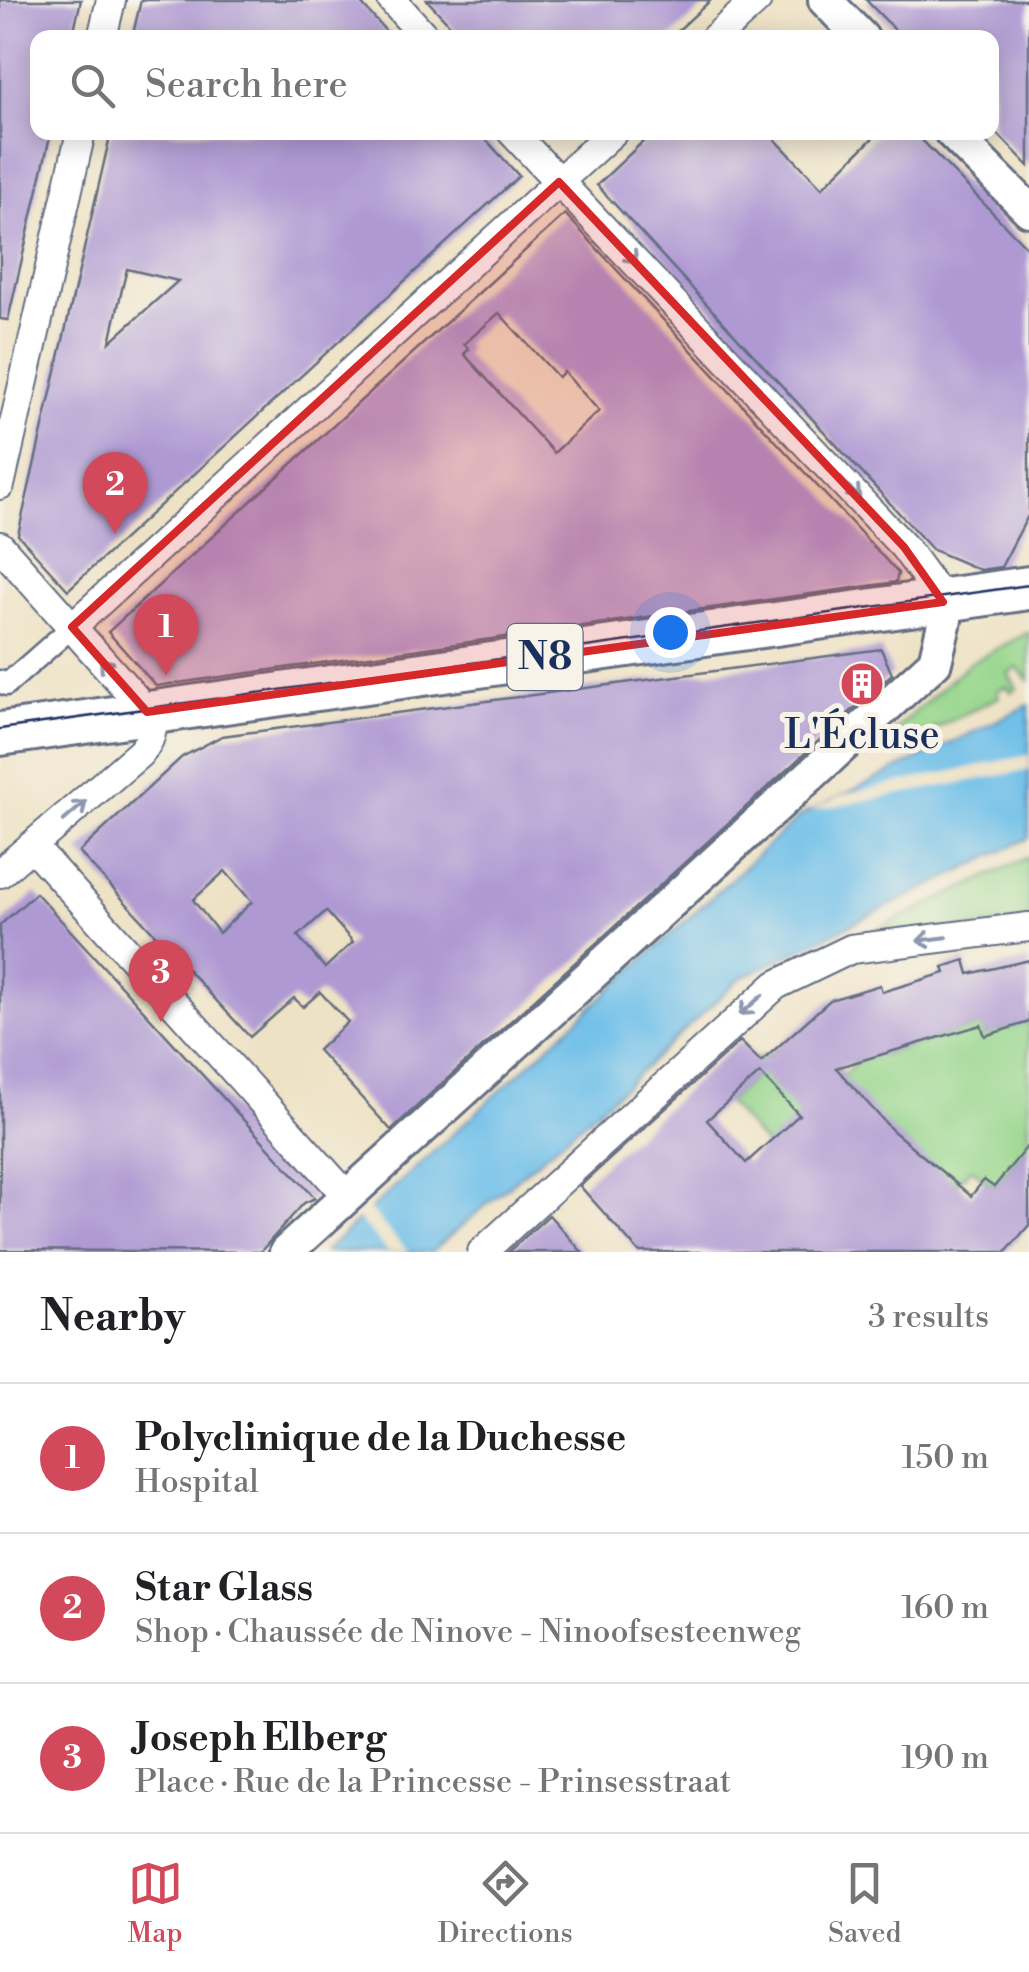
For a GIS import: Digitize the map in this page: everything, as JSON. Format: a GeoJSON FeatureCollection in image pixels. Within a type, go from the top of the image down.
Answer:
{"type":"FeatureCollection","features":[{"type":"Feature","properties":{"kind":"main road","name":"N8"},"geometry":{"type":"LineString","coordinates":[[16,731],[149,718],[944,611],[1021,593]]}},
{"type":"Feature","properties":{"kind":"street"},"geometry":{"type":"LineString","coordinates":[[104,30],[111,0]]}},
{"type":"Feature","properties":{"kind":"street"},"geometry":{"type":"LineString","coordinates":[[392,0],[419,30]]}},
{"type":"Feature","properties":{"kind":"street"},"geometry":{"type":"LineString","coordinates":[[724,30],[757,0]]}},
{"type":"Feature","properties":{"kind":"street"},"geometry":{"type":"LineString","coordinates":[[824,0],[854,30]]}},
{"type":"Feature","properties":{"kind":"street"},"geometry":{"type":"LineString","coordinates":[[1,478],[79,140]]}},
{"type":"Feature","properties":{"kind":"street"},"geometry":{"type":"LineString","coordinates":[[286,1252],[935,662],[944,611],[904,546],[520,140]]}},
{"type":"Feature","properties":{"kind":"street"},"geometry":{"type":"LineString","coordinates":[[0,681],[6,685],[72,627],[604,140]]}},
{"type":"Feature","properties":{"kind":"street"},"geometry":{"type":"LineString","coordinates":[[959,140],[1029,210]]}},
{"type":"Feature","properties":{"kind":"street"},"geometry":{"type":"LineString","coordinates":[[0,546],[149,718],[152,736],[140,753],[0,874]]}},
{"type":"Feature","properties":{"kind":"street"},"geometry":{"type":"LineString","coordinates":[[33,847],[347,1196]]}},
{"type":"Feature","properties":{"kind":"street"},"geometry":{"type":"LineString","coordinates":[[482,1252],[776,985],[851,949],[1029,927]]}},
{"type":"Feature","properties":{"kind":"highlighted area"},"geometry":{"type":"Polygon","coordinates":[[[559,182],[904,547],[943,602],[243,699],[147,712],[72,627],[559,182]]]}},
{"type":"Feature","properties":{"kind":"green space"},"geometry":{"type":"Polygon","coordinates":[[[1029,632],[1029,681],[1017,668],[1008,673],[1017,689],[1011,692],[1007,686],[997,691],[999,697],[893,749],[881,743],[968,664],[1029,632]]]}},
{"type":"Feature","properties":{"kind":"green space"},"geometry":{"type":"Polygon","coordinates":[[[1029,857],[1029,921],[850,942],[1029,857]]]}},
{"type":"Feature","properties":{"kind":"green space"},"geometry":{"type":"Polygon","coordinates":[[[1029,1022],[1029,1144],[994,1187],[971,1168],[894,1252],[820,1207],[727,1102],[765,1068],[756,1058],[768,1055],[800,1029],[843,1075],[868,1052],[880,1055],[981,1025],[985,1035],[1029,1022]]]}},
{"type":"Feature","properties":{"kind":"water"},"geometry":{"type":"Polygon","coordinates":[[[1029,705],[1029,838],[739,979],[624,1087],[431,1252],[324,1252],[800,816],[1029,705]]]}},
{"type":"Feature","properties":{"kind":"pier"},"geometry":{"type":"Polygon","coordinates":[[[1029,755],[1029,770],[809,811],[845,794],[1029,755]]]}},
{"type":"Feature","properties":{"kind":"pier"},"geometry":{"type":"Polygon","coordinates":[[[368,1208],[408,1252],[388,1252],[357,1218],[368,1208]]]}},
{"type":"Feature","properties":{"kind":"building"},"geometry":{"type":"Polygon","coordinates":[[[0,0],[81,0],[74,30],[30,30],[30,140],[49,140],[8,320],[0,319],[0,0]]]}},
{"type":"Feature","properties":{"kind":"building"},"geometry":{"type":"Polygon","coordinates":[[[141,0],[358,0],[385,30],[134,30],[141,0]]]}},
{"type":"Feature","properties":{"kind":"building"},"geometry":{"type":"Polygon","coordinates":[[[427,0],[711,0],[679,30],[455,30],[427,0]]]}},
{"type":"Feature","properties":{"kind":"building"},"geometry":{"type":"Polygon","coordinates":[[[866,0],[1029,0],[1029,166],[999,135],[999,30],[895,30],[866,0]]]}},
{"type":"Feature","properties":{"kind":"building"},"geometry":{"type":"Polygon","coordinates":[[[109,140],[486,140],[519,176],[68,590],[18,535],[109,140]],[[127,269],[110,342],[178,281],[127,269]]]}},
{"type":"Feature","properties":{"kind":"building"},"geometry":{"type":"Polygon","coordinates":[[[645,140],[776,140],[822,188],[871,140],[922,140],[1029,250],[1029,514],[1001,567],[980,570],[933,550],[597,185],[645,140]]]}},
{"type":"Feature","properties":{"kind":"building"},"geometry":{"type":"Polygon","coordinates":[[[565,214],[898,573],[896,582],[156,686],[108,632],[565,214]],[[499,313],[464,344],[469,349],[464,354],[554,453],[599,411],[564,372],[558,377],[499,313]]]}},
{"type":"Feature","properties":{"kind":"building"},"geometry":{"type":"Polygon","coordinates":[[[881,649],[892,674],[391,1130],[318,1050],[348,1022],[320,992],[303,1007],[294,998],[250,1037],[79,852],[182,757],[222,736],[881,649]],[[225,871],[193,900],[219,933],[252,902],[225,871]],[[326,911],[298,936],[325,968],[353,942],[326,911]]]}},
{"type":"Feature","properties":{"kind":"building"},"geometry":{"type":"Polygon","coordinates":[[[36,893],[315,1198],[304,1203],[260,1252],[0,1250],[0,925],[36,893]]]}},
{"type":"Feature","properties":{"kind":"building"},"geometry":{"type":"Polygon","coordinates":[[[965,960],[969,974],[1029,960],[1029,1022],[985,1036],[981,1025],[836,1068],[892,1130],[971,1196],[984,1180],[994,1187],[1029,1144],[1029,1225],[1006,1252],[639,1252],[580,1186],[740,1041],[761,1062],[830,1000],[880,985],[882,992],[945,973],[943,967],[965,960]],[[760,1073],[707,1120],[746,1163],[799,1115],[760,1073]]]}},
{"type":"Feature","properties":{"kind":"building"},"geometry":{"type":"Polygon","coordinates":[[[549,1215],[582,1252],[508,1252],[549,1215]]]}},
{"type":"Feature","properties":{"kind":"tram line"},"geometry":{"type":"LineString","coordinates":[[0,729],[1029,585]]}},
{"type":"Feature","properties":{"kind":"place","name":"Star Glass"},"geometry":{"type":"Point","coordinates":[115,534]}},
{"type":"Feature","properties":{"kind":"place","name":"Polyclinique de la Duchesse"},"geometry":{"type":"Point","coordinates":[166,676]}},
{"type":"Feature","properties":{"kind":"place","name":"L'Écluse"},"geometry":{"type":"Point","coordinates":[862,684]}},
{"type":"Feature","properties":{"kind":"place","name":"Joseph Elberg"},"geometry":{"type":"Point","coordinates":[161,1022]}}]}
